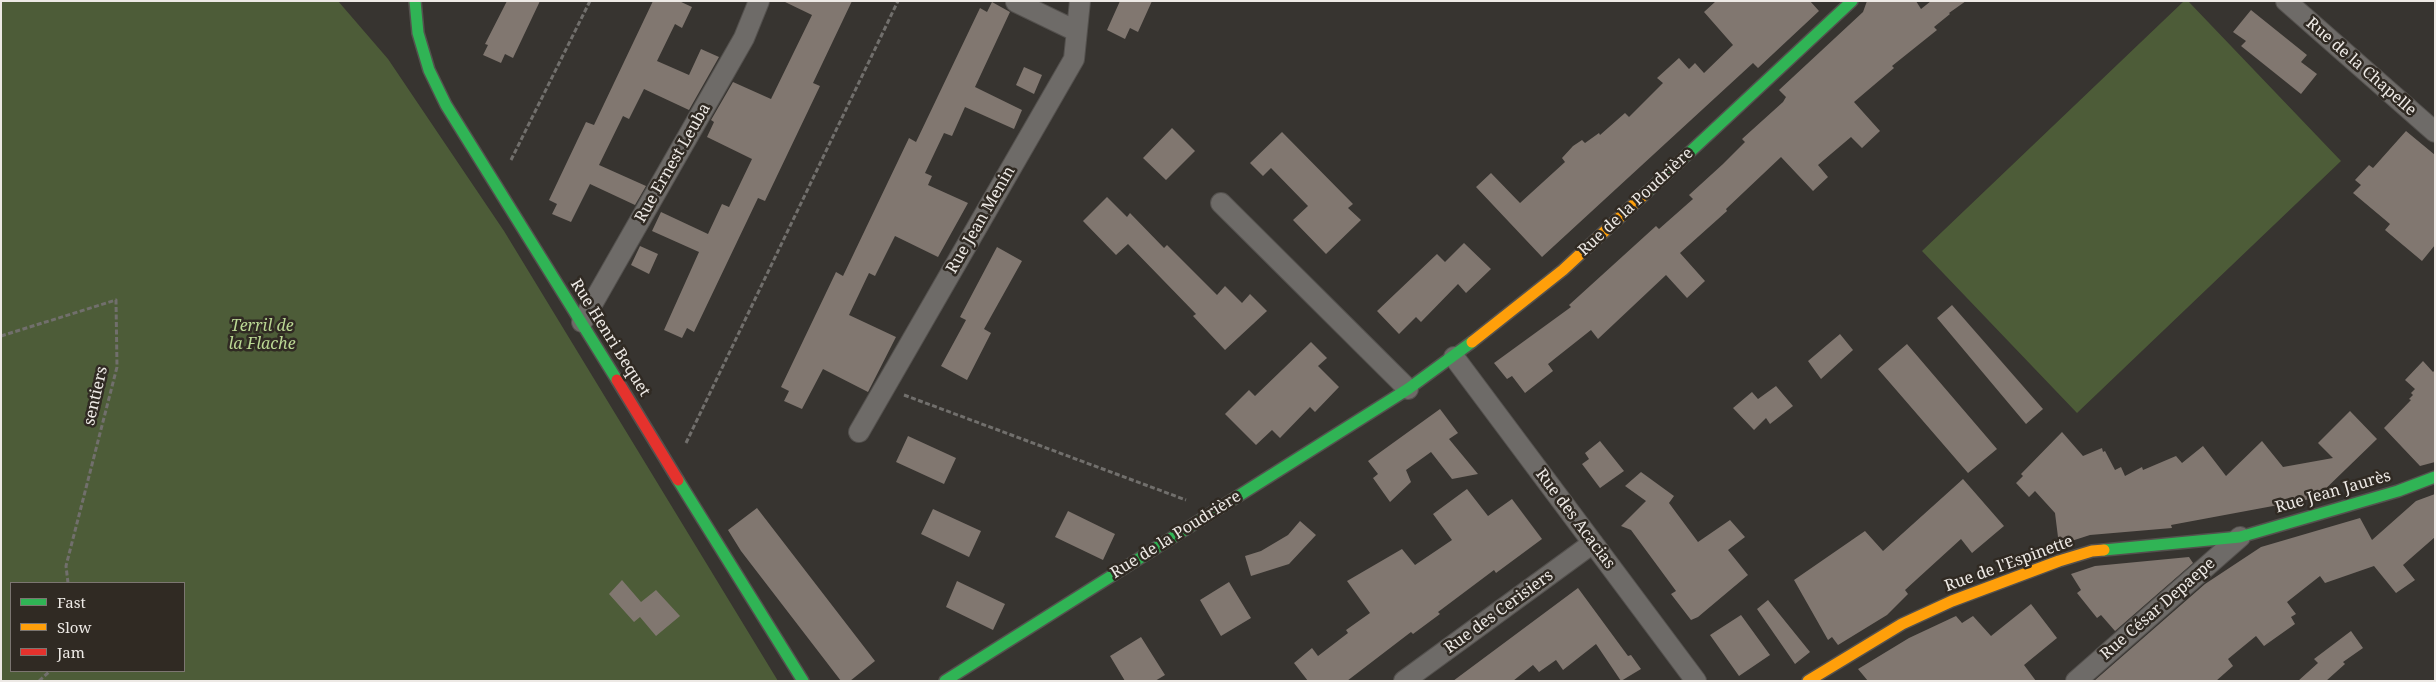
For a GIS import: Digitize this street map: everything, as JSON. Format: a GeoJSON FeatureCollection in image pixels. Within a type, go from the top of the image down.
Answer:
{"type":"FeatureCollection","features":[{"type":"Feature","properties":{"kind":"street","name":"Rue Henri Bequet"},"geometry":{"type":"LineString","coordinates":[[415,1],[418,33],[428,70],[446,105],[803,681]]}},
{"type":"Feature","properties":{"kind":"street","name":"Rue Ernest Leuba"},"geometry":{"type":"LineString","coordinates":[[582,322],[744,38],[759,1]]}},
{"type":"Feature","properties":{"kind":"street","name":"Rue Jean Menin"},"geometry":{"type":"LineString","coordinates":[[859,432],[1074,59],[1080,1]]}},
{"type":"Feature","properties":{"kind":"street","name":"Rue de la Poudrière"},"geometry":{"type":"LineString","coordinates":[[944,681],[1408,389],[1454,357],[1563,270],[1852,1]]}},
{"type":"Feature","properties":{"kind":"street","name":"Rue de la Chapelle"},"geometry":{"type":"LineString","coordinates":[[2286,1],[2435,132]]}},
{"type":"Feature","properties":{"kind":"street"},"geometry":{"type":"LineString","coordinates":[[1016,2],[1076,31]]}},
{"type":"Feature","properties":{"kind":"street"},"geometry":{"type":"LineString","coordinates":[[1221,203],[1408,389]]}},
{"type":"Feature","properties":{"kind":"street","name":"Rue des Acacias"},"geometry":{"type":"LineString","coordinates":[[1454,357],[1696,681]]}},
{"type":"Feature","properties":{"kind":"street","name":"Rue Jean Jaurès"},"geometry":{"type":"LineString","coordinates":[[2240,537],[2398,491],[2435,477]]}},
{"type":"Feature","properties":{"kind":"street","name":"Rue de l'Espinette"},"geometry":{"type":"LineString","coordinates":[[1808,681],[1902,624],[1952,601],[2059,561],[2092,551],[2240,537]]}},
{"type":"Feature","properties":{"kind":"street","name":"Rue César Depaepe"},"geometry":{"type":"LineString","coordinates":[[2076,681],[2240,537]]}},
{"type":"Feature","properties":{"kind":"street","name":"Rue des Cerisiers"},"geometry":{"type":"LineString","coordinates":[[1404,681],[1593,543]]}},
{"type":"Feature","properties":{"kind":"path"},"geometry":{"type":"LineString","coordinates":[[497,187],[590,1]]}},
{"type":"Feature","properties":{"kind":"path"},"geometry":{"type":"LineString","coordinates":[[672,470],[898,1]]}},
{"type":"Feature","properties":{"kind":"path","name":"sentiers"},"geometry":{"type":"LineString","coordinates":[[1,336],[116,300],[117,366],[66,566],[68,582]]}},
{"type":"Feature","properties":{"kind":"path"},"geometry":{"type":"LineString","coordinates":[[884,388],[1215,511]]}},
{"type":"Feature","properties":{"kind":"path"},"geometry":{"type":"LineString","coordinates":[[39,681],[49,672]]}},
{"type":"Feature","properties":{"kind":"green space","name":"Terril de la Flache"},"geometry":{"type":"Polygon","coordinates":[[[1,1],[338,1],[388,59],[504,231],[778,681],[1,681],[1,1]]]}},
{"type":"Feature","properties":{"kind":"green space"},"geometry":{"type":"Polygon","coordinates":[[[2184,1],[2188,1],[2341,161],[2077,413],[1922,251],[2184,1]]]}},
{"type":"Feature","properties":{"kind":"building"},"geometry":{"type":"Polygon","coordinates":[[[507,1],[540,1],[513,58],[505,54],[501,63],[483,55],[488,45],[485,44],[507,1]]]}},
{"type":"Feature","properties":{"kind":"building"},"geometry":{"type":"Polygon","coordinates":[[[653,1],[679,1],[692,7],[682,28],[675,24],[657,61],[689,75],[701,49],[719,57],[689,110],[644,89],[629,119],[623,116],[599,165],[646,186],[635,205],[590,184],[571,222],[552,214],[557,204],[549,200],[586,122],[594,125],[653,1]]]}},
{"type":"Feature","properties":{"kind":"building"},"geometry":{"type":"Polygon","coordinates":[[[783,1],[852,1],[813,83],[820,86],[765,201],[758,198],[694,332],[687,328],[682,338],[664,330],[699,252],[652,231],[661,212],[708,234],[722,204],[729,207],[752,159],[707,137],[714,122],[711,120],[733,82],[771,99],[812,15],[783,1]]]}},
{"type":"Feature","properties":{"kind":"building"},"geometry":{"type":"Polygon","coordinates":[[[1120,1],[1152,1],[1138,32],[1130,28],[1125,39],[1107,30],[1120,1]]]}},
{"type":"Feature","properties":{"kind":"building"},"geometry":{"type":"Polygon","coordinates":[[[1716,1],[1810,1],[1819,11],[1758,68],[1753,63],[1542,257],[1476,187],[1491,173],[1520,203],[1565,162],[1562,158],[1573,146],[1582,140],[1585,143],[1599,133],[1600,135],[1625,113],[1629,117],[1663,83],[1657,78],[1679,58],[1689,69],[1695,63],[1704,73],[1733,45],[1704,12],[1716,1]]]}},
{"type":"Feature","properties":{"kind":"building"},"geometry":{"type":"Polygon","coordinates":[[[1867,1],[1916,1],[1921,9],[1931,1],[1966,1],[1949,13],[1934,27],[1937,30],[1892,66],[1894,68],[1854,102],[1880,131],[1862,148],[1851,137],[1818,165],[1828,177],[1813,191],[1781,157],[1726,209],[1727,211],[1680,253],[1705,281],[1687,298],[1666,275],[1598,339],[1591,330],[1548,364],[1553,371],[1525,393],[1512,376],[1507,379],[1494,363],[1571,307],[1569,305],[1656,226],[1659,229],[1693,199],[1689,195],[1745,142],[1742,139],[1783,102],[1786,97],[1779,90],[1863,12],[1867,1]]]}},
{"type":"Feature","properties":{"kind":"building"},"geometry":{"type":"Polygon","coordinates":[[[992,2],[1010,12],[975,87],[1022,110],[1014,129],[965,107],[952,136],[944,133],[925,173],[932,176],[928,185],[968,203],[938,257],[895,236],[875,276],[869,273],[849,315],[896,337],[868,392],[823,369],[802,409],[784,401],[789,391],[781,387],[836,272],[843,276],[909,138],[916,142],[980,8],[987,12],[992,2]]]}},
{"type":"Feature","properties":{"kind":"building"},"geometry":{"type":"Polygon","coordinates":[[[2251,10],[2307,55],[2301,62],[2317,74],[2301,94],[2241,46],[2246,41],[2233,32],[2251,10]]]}},
{"type":"Feature","properties":{"kind":"building"},"geometry":{"type":"Polygon","coordinates":[[[1024,67],[1042,75],[1034,94],[1016,85],[1024,67]]]}},
{"type":"Feature","properties":{"kind":"building"},"geometry":{"type":"Polygon","coordinates":[[[1172,128],[1195,151],[1166,180],[1143,158],[1172,128]]]}},
{"type":"Feature","properties":{"kind":"building"},"geometry":{"type":"Polygon","coordinates":[[[2406,131],[2435,155],[2435,245],[2422,261],[2385,230],[2390,224],[2353,193],[2361,185],[2355,180],[2369,165],[2373,168],[2406,131]]]}},
{"type":"Feature","properties":{"kind":"building"},"geometry":{"type":"Polygon","coordinates":[[[1282,132],[1353,204],[1348,208],[1361,220],[1326,254],[1293,220],[1308,206],[1271,168],[1263,176],[1250,163],[1282,132]]]}},
{"type":"Feature","properties":{"kind":"building"},"geometry":{"type":"Polygon","coordinates":[[[1107,197],[1127,217],[1130,213],[1164,248],[1167,245],[1217,295],[1225,286],[1242,303],[1250,294],[1267,311],[1225,350],[1193,316],[1196,314],[1128,244],[1116,255],[1083,221],[1107,197]]]}},
{"type":"Feature","properties":{"kind":"building"},"geometry":{"type":"Polygon","coordinates":[[[1464,243],[1491,269],[1466,293],[1458,284],[1421,322],[1416,317],[1399,334],[1377,311],[1437,254],[1445,262],[1464,243]]]}},
{"type":"Feature","properties":{"kind":"building"},"geometry":{"type":"Polygon","coordinates":[[[640,246],[658,254],[649,274],[631,265],[640,246]]]}},
{"type":"Feature","properties":{"kind":"building"},"geometry":{"type":"Polygon","coordinates":[[[997,247],[1022,261],[984,329],[991,333],[967,380],[941,366],[966,320],[960,317],[997,247]]]}},
{"type":"Feature","properties":{"kind":"building"},"geometry":{"type":"Polygon","coordinates":[[[1952,305],[2043,409],[2026,424],[1937,318],[1952,305]]]}},
{"type":"Feature","properties":{"kind":"building"},"geometry":{"type":"Polygon","coordinates":[[[1840,334],[1853,350],[1821,379],[1808,361],[1840,334]]]}},
{"type":"Feature","properties":{"kind":"building"},"geometry":{"type":"Polygon","coordinates":[[[1311,342],[1327,358],[1318,366],[1339,387],[1315,412],[1310,407],[1280,438],[1272,430],[1256,445],[1225,414],[1249,390],[1255,396],[1311,342]]]}},
{"type":"Feature","properties":{"kind":"building"},"geometry":{"type":"Polygon","coordinates":[[[1907,344],[1997,449],[1968,473],[1878,369],[1907,344]]]}},
{"type":"Feature","properties":{"kind":"building"},"geometry":{"type":"Polygon","coordinates":[[[2423,361],[2433,372],[2435,370],[2435,462],[2420,466],[2384,428],[2411,400],[2409,399],[2413,395],[2411,393],[2415,389],[2405,380],[2423,361]]]}},
{"type":"Feature","properties":{"kind":"building"},"geometry":{"type":"Polygon","coordinates":[[[1776,386],[1793,406],[1770,424],[1766,418],[1754,430],[1733,408],[1752,392],[1758,399],[1776,386]]]}},
{"type":"Feature","properties":{"kind":"building"},"geometry":{"type":"Polygon","coordinates":[[[1440,409],[1458,433],[1449,439],[1478,474],[1452,479],[1431,452],[1406,470],[1411,482],[1390,502],[1373,478],[1378,474],[1368,461],[1440,409]]]}},
{"type":"Feature","properties":{"kind":"building"},"geometry":{"type":"Polygon","coordinates":[[[2350,411],[2377,439],[2316,498],[2171,525],[2172,528],[2090,535],[2059,545],[2055,513],[2035,491],[2029,497],[2016,483],[2023,476],[2021,474],[2062,432],[2083,456],[2102,448],[2115,470],[2121,467],[2125,476],[2142,467],[2143,470],[2176,456],[2182,463],[2203,446],[2226,476],[2262,441],[2283,467],[2333,458],[2318,443],[2350,411]]]}},
{"type":"Feature","properties":{"kind":"building"},"geometry":{"type":"Polygon","coordinates":[[[908,436],[956,458],[944,484],[896,462],[908,436]]]}},
{"type":"Feature","properties":{"kind":"building"},"geometry":{"type":"Polygon","coordinates":[[[1600,441],[1624,471],[1600,488],[1582,464],[1589,459],[1585,453],[1600,441]]]}},
{"type":"Feature","properties":{"kind":"building"},"geometry":{"type":"Polygon","coordinates":[[[1641,472],[1674,496],[1669,503],[1698,542],[1730,520],[1745,537],[1728,550],[1748,575],[1698,617],[1691,620],[1671,594],[1676,591],[1631,530],[1621,526],[1646,501],[1625,486],[1641,472]]]}},
{"type":"Feature","properties":{"kind":"building"},"geometry":{"type":"Polygon","coordinates":[[[1963,479],[2004,526],[1972,553],[1961,539],[1905,590],[1908,594],[1887,615],[1838,645],[1832,637],[1828,640],[1794,580],[1865,531],[1883,551],[1963,479]]]}},
{"type":"Feature","properties":{"kind":"building"},"geometry":{"type":"Polygon","coordinates":[[[1467,489],[1488,516],[1512,499],[1542,539],[1496,573],[1494,570],[1438,612],[1440,614],[1413,634],[1411,632],[1347,681],[1308,681],[1294,663],[1312,648],[1318,656],[1348,633],[1346,630],[1370,613],[1347,581],[1402,549],[1415,565],[1452,540],[1433,514],[1467,489]]]}},
{"type":"Feature","properties":{"kind":"building"},"geometry":{"type":"Polygon","coordinates":[[[2435,494],[2435,537],[2403,565],[2415,580],[2396,593],[2374,566],[2325,583],[2320,576],[2287,602],[2296,614],[2291,617],[2295,624],[2264,646],[2256,636],[2228,659],[2233,666],[2216,681],[2094,681],[2205,584],[2261,547],[2360,518],[2372,540],[2416,501],[2435,494]]]}},
{"type":"Feature","properties":{"kind":"building"},"geometry":{"type":"Polygon","coordinates":[[[757,508],[875,661],[850,681],[841,681],[741,551],[728,530],[757,508]]]}},
{"type":"Feature","properties":{"kind":"building"},"geometry":{"type":"Polygon","coordinates":[[[933,509],[981,531],[969,557],[921,534],[933,509]]]}},
{"type":"Feature","properties":{"kind":"building"},"geometry":{"type":"Polygon","coordinates":[[[1068,511],[1115,534],[1103,560],[1055,537],[1068,511]]]}},
{"type":"Feature","properties":{"kind":"building"},"geometry":{"type":"Polygon","coordinates":[[[1300,521],[1316,535],[1289,564],[1251,576],[1245,556],[1261,551],[1288,535],[1300,521]]]}},
{"type":"Feature","properties":{"kind":"building"},"geometry":{"type":"Polygon","coordinates":[[[2189,557],[2193,563],[2115,631],[2101,615],[2097,618],[2077,593],[2081,590],[2071,574],[2095,566],[2189,557]]]}},
{"type":"Feature","properties":{"kind":"building"},"geometry":{"type":"Polygon","coordinates":[[[622,580],[641,602],[656,590],[680,616],[656,636],[640,617],[634,622],[609,594],[622,580]]]}},
{"type":"Feature","properties":{"kind":"building"},"geometry":{"type":"Polygon","coordinates":[[[957,581],[1005,604],[993,630],[946,607],[957,581]]]}},
{"type":"Feature","properties":{"kind":"building"},"geometry":{"type":"Polygon","coordinates":[[[1229,582],[1251,618],[1221,636],[1200,600],[1229,582]]]}},
{"type":"Feature","properties":{"kind":"building"},"geometry":{"type":"Polygon","coordinates":[[[1578,588],[1628,656],[1631,655],[1641,669],[1621,681],[1596,644],[1563,670],[1556,660],[1539,672],[1533,665],[1513,681],[1453,681],[1578,588]]]}},
{"type":"Feature","properties":{"kind":"building"},"geometry":{"type":"Polygon","coordinates":[[[1768,600],[1810,652],[1795,664],[1757,609],[1768,600]]]}},
{"type":"Feature","properties":{"kind":"building"},"geometry":{"type":"Polygon","coordinates":[[[2031,604],[2057,638],[2024,665],[2036,681],[1868,681],[1858,669],[1909,638],[1956,616],[1962,623],[1973,616],[1991,636],[2031,604]]]}},
{"type":"Feature","properties":{"kind":"building"},"geometry":{"type":"Polygon","coordinates":[[[1741,615],[1770,655],[1739,676],[1710,635],[1741,615]]]}},
{"type":"Feature","properties":{"kind":"building"},"geometry":{"type":"Polygon","coordinates":[[[2351,631],[2363,648],[2343,662],[2345,664],[2326,681],[2298,681],[2318,663],[2314,659],[2351,631]]]}},
{"type":"Feature","properties":{"kind":"building"},"geometry":{"type":"Polygon","coordinates":[[[1141,637],[1165,675],[1155,681],[1125,681],[1110,656],[1141,637]]]}},
{"type":"Feature","properties":{"kind":"traffic: fast"},"geometry":{"type":"LineString","coordinates":[[415,1],[418,33],[429,70],[446,105],[617,380]]}},
{"type":"Feature","properties":{"kind":"traffic: fast"},"geometry":{"type":"LineString","coordinates":[[1647,192],[1852,1]]}},
{"type":"Feature","properties":{"kind":"traffic: fast"},"geometry":{"type":"LineString","coordinates":[[945,681],[1408,389],[1472,342]]}},
{"type":"Feature","properties":{"kind":"traffic: fast"},"geometry":{"type":"LineString","coordinates":[[2104,550],[2240,537],[2398,491],[2435,477]]}},
{"type":"Feature","properties":{"kind":"traffic: fast"},"geometry":{"type":"LineString","coordinates":[[678,480],[803,681]]}},
{"type":"Feature","properties":{"kind":"traffic: slow"},"geometry":{"type":"LineString","coordinates":[[1472,342],[1563,270],[1647,192]]}},
{"type":"Feature","properties":{"kind":"traffic: slow"},"geometry":{"type":"LineString","coordinates":[[1808,681],[1902,624],[1952,601],[2059,561],[2092,551],[2104,550]]}},
{"type":"Feature","properties":{"kind":"traffic: jam"},"geometry":{"type":"LineString","coordinates":[[617,380],[678,480]]}}]}
